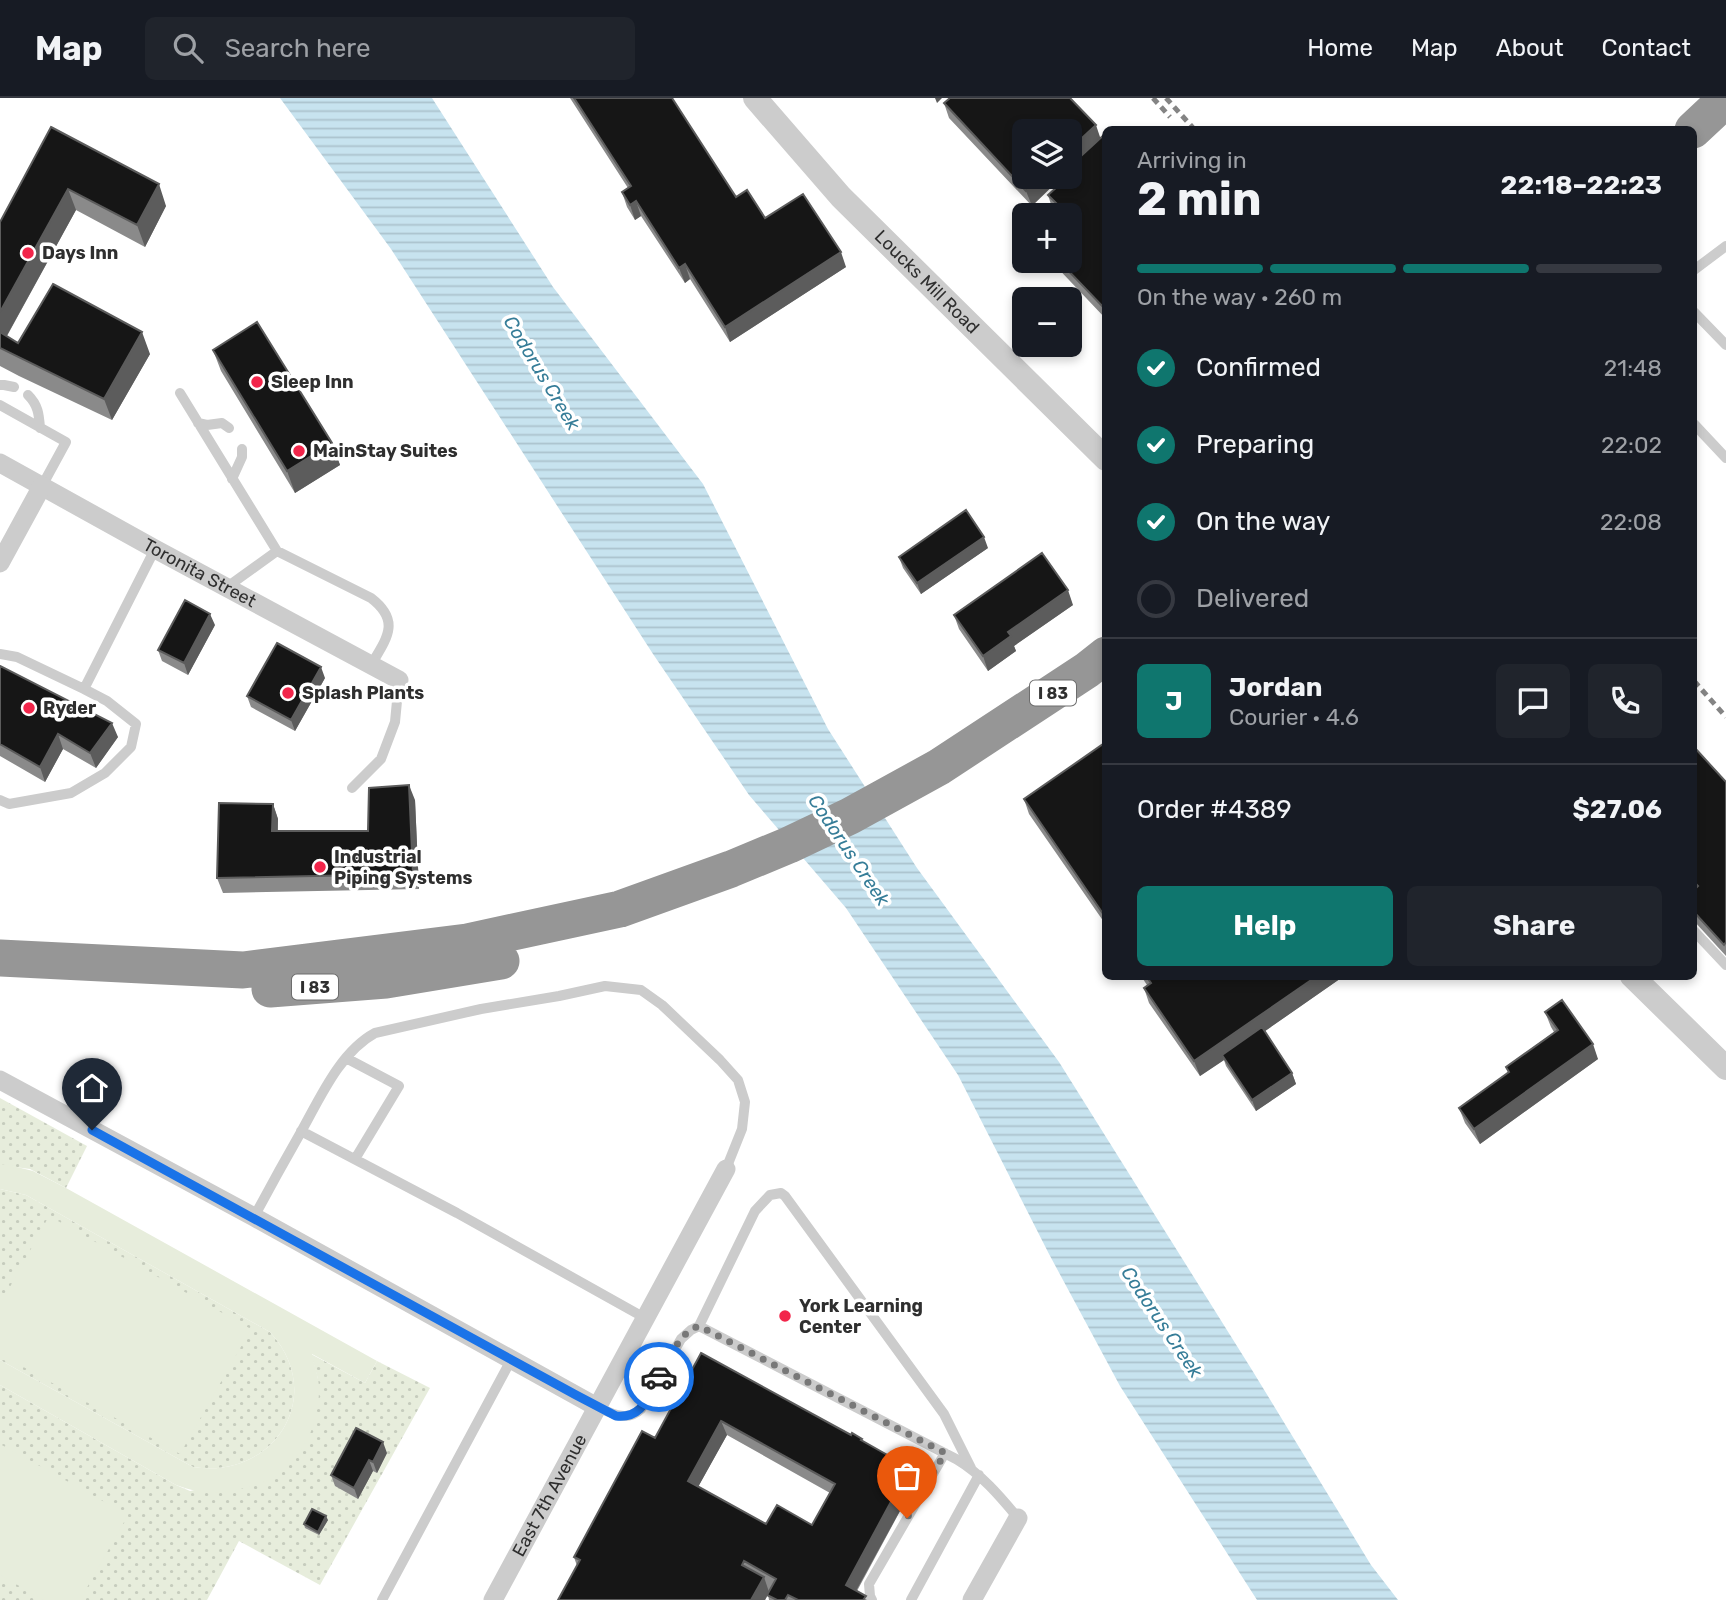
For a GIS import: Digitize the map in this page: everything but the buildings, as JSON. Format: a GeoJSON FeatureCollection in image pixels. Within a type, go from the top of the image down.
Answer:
{"type":"FeatureCollection","features":[{"type":"Feature","properties":{"kind":"highway"},"geometry":{"type":"LineString","coordinates":[[1697,126],[1726,99]]}},
{"type":"Feature","properties":{"kind":"highway"},"geometry":{"type":"LineString","coordinates":[[1697,155],[1726,129]]}},
{"type":"Feature","properties":{"kind":"highway","name":"I 83"},"geometry":{"type":"LineString","coordinates":[[0,958],[243,970],[685,911],[797,867],[911,810],[1005,738],[1102,658]]}},
{"type":"Feature","properties":{"kind":"highway","name":"I 83"},"geometry":{"type":"LineString","coordinates":[[1005,738],[1102,689]]}},
{"type":"Feature","properties":{"kind":"highway","name":"I 83"},"geometry":{"type":"LineString","coordinates":[[0,978],[153,990],[217,991],[331,986],[488,964],[555,949],[622,920]]}},
{"type":"Feature","properties":{"kind":"street","name":"Loucks Mill Road"},"geometry":{"type":"LineString","coordinates":[[755,98],[841,197],[1102,455]]}},
{"type":"Feature","properties":{"kind":"street","name":"Toronita Street"},"geometry":{"type":"LineString","coordinates":[[0,463],[399,680]]}},
{"type":"Feature","properties":{"kind":"street"},"geometry":{"type":"LineString","coordinates":[[0,563],[42,486]]}},
{"type":"Feature","properties":{"kind":"street"},"geometry":{"type":"LineString","coordinates":[[1636,980],[1726,1068]]}},
{"type":"Feature","properties":{"kind":"street"},"geometry":{"type":"LineString","coordinates":[[0,1080],[597,1407]]}},
{"type":"Feature","properties":{"kind":"street","name":"East 7th Avenue"},"geometry":{"type":"LineString","coordinates":[[493,1600],[726,1168]]}},
{"type":"Feature","properties":{"kind":"street"},"geometry":{"type":"LineString","coordinates":[[972,1600],[1018,1518]]}},
{"type":"Feature","properties":{"kind":"lane"},"geometry":{"type":"LineString","coordinates":[[1697,268],[1726,246]]}},
{"type":"Feature","properties":{"kind":"lane"},"geometry":{"type":"LineString","coordinates":[[1697,315],[1726,345]]}},
{"type":"Feature","properties":{"kind":"lane"},"geometry":{"type":"LineString","coordinates":[[0,385],[13,387]]}},
{"type":"Feature","properties":{"kind":"lane"},"geometry":{"type":"LineString","coordinates":[[180,393],[277,551],[370,598],[382,607],[389,621],[390,633],[371,665]]}},
{"type":"Feature","properties":{"kind":"lane"},"geometry":{"type":"LineString","coordinates":[[27,395],[38,409],[40,428]]}},
{"type":"Feature","properties":{"kind":"lane"},"geometry":{"type":"LineString","coordinates":[[0,405],[66,442],[42,486]]}},
{"type":"Feature","properties":{"kind":"lane"},"geometry":{"type":"LineString","coordinates":[[198,423],[222,423],[229,428]]}},
{"type":"Feature","properties":{"kind":"lane"},"geometry":{"type":"LineString","coordinates":[[1697,427],[1726,458]]}},
{"type":"Feature","properties":{"kind":"lane"},"geometry":{"type":"LineString","coordinates":[[232,479],[242,457],[242,449]]}},
{"type":"Feature","properties":{"kind":"lane"},"geometry":{"type":"LineString","coordinates":[[84,688],[155,549]]}},
{"type":"Feature","properties":{"kind":"lane"},"geometry":{"type":"LineString","coordinates":[[227,587],[277,551]]}},
{"type":"Feature","properties":{"kind":"lane"},"geometry":{"type":"LineString","coordinates":[[0,654],[17,657],[84,688],[107,701],[136,724],[131,747],[105,773],[71,793],[9,804],[0,800]]}},
{"type":"Feature","properties":{"kind":"lane"},"geometry":{"type":"LineString","coordinates":[[352,788],[381,759],[395,722],[399,680]]}},
{"type":"Feature","properties":{"kind":"lane"},"geometry":{"type":"LineString","coordinates":[[1697,934],[1726,965]]}},
{"type":"Feature","properties":{"kind":"lane"},"geometry":{"type":"LineString","coordinates":[[254,1217],[328,1083],[351,1051],[364,1039],[375,1033],[481,1009],[605,986],[641,990],[662,1005],[738,1080],[745,1102],[742,1129],[726,1168]]}},
{"type":"Feature","properties":{"kind":"lane"},"geometry":{"type":"LineString","coordinates":[[346,1058],[399,1086],[355,1159]]}},
{"type":"Feature","properties":{"kind":"lane"},"geometry":{"type":"LineString","coordinates":[[302,1131],[457,1213],[645,1318]]}},
{"type":"Feature","properties":{"kind":"lane"},"geometry":{"type":"LineString","coordinates":[[597,1407],[623,1417],[636,1414],[641,1409],[681,1339],[691,1329],[699,1326],[755,1211],[770,1195],[781,1193],[944,1413],[975,1472]]}},
{"type":"Feature","properties":{"kind":"lane"},"geometry":{"type":"LineString","coordinates":[[699,1326],[945,1453],[975,1472],[1018,1518]]}},
{"type":"Feature","properties":{"kind":"lane"},"geometry":{"type":"LineString","coordinates":[[382,1600],[511,1360]]}},
{"type":"Feature","properties":{"kind":"lane"},"geometry":{"type":"LineString","coordinates":[[872,1600],[869,1584],[945,1453]]}},
{"type":"Feature","properties":{"kind":"lane"},"geometry":{"type":"LineString","coordinates":[[911,1600],[975,1472]]}},
{"type":"Feature","properties":{"kind":"green space"},"geometry":{"type":"Polygon","coordinates":[[[0,1098],[87,1146],[66,1188],[30,1169],[0,1165],[0,1098]]]}},
{"type":"Feature","properties":{"kind":"green space"},"geometry":{"type":"Polygon","coordinates":[[[0,1165],[33,1171],[66,1188],[377,1361],[365,1383],[312,1354],[319,1382],[318,1405],[312,1430],[300,1452],[271,1479],[241,1489],[213,1493],[176,1485],[0,1385],[0,1360],[193,1467],[222,1468],[247,1460],[268,1447],[284,1428],[292,1406],[294,1381],[287,1356],[270,1332],[26,1195],[0,1189],[0,1165]]]}},
{"type":"Feature","properties":{"kind":"green space"},"geometry":{"type":"Polygon","coordinates":[[[0,1189],[26,1195],[270,1332],[287,1356],[294,1382],[292,1406],[284,1428],[268,1447],[247,1460],[222,1468],[193,1467],[0,1360],[0,1189]]]}},
{"type":"Feature","properties":{"kind":"green space"},"geometry":{"type":"Polygon","coordinates":[[[49,1216],[251,1329],[180,1454],[0,1354],[0,1305],[49,1216]]]}},
{"type":"Feature","properties":{"kind":"green space"},"geometry":{"type":"Polygon","coordinates":[[[311,1354],[365,1383],[377,1361],[430,1388],[320,1585],[239,1541],[207,1600],[0,1600],[0,1385],[190,1491],[278,1473],[318,1379],[311,1354]]]}},
{"type":"Feature","properties":{"kind":"green space"},"geometry":{"type":"Polygon","coordinates":[[[0,1444],[128,1515],[80,1600],[44,1600],[0,1575],[0,1444]]]}},
{"type":"Feature","properties":{"kind":"water","name":"Codorus Creek"},"geometry":{"type":"Polygon","coordinates":[[[280,98],[432,98],[553,287],[703,484],[828,729],[917,868],[1059,1062],[1371,1565],[1398,1600],[1257,1600],[1120,1386],[958,1075],[846,908],[749,795],[653,654],[391,249],[280,98]]]}},
{"type":"Feature","properties":{"kind":"railway"},"geometry":{"type":"LineString","coordinates":[[1153,98],[1170,117]]}},
{"type":"Feature","properties":{"kind":"railway"},"geometry":{"type":"LineString","coordinates":[[1166,98],[1191,126]]}},
{"type":"Feature","properties":{"kind":"railway"},"geometry":{"type":"LineString","coordinates":[[1697,684],[1726,717]]}},
{"type":"Feature","properties":{"kind":"way so far"},"geometry":{"type":"LineString","coordinates":[[659,1377],[681,1339],[691,1329],[699,1326],[945,1453],[907,1518]]}},
{"type":"Feature","properties":{"kind":"place","name":"Days Inn"},"geometry":{"type":"Point","coordinates":[28,253]}},
{"type":"Feature","properties":{"kind":"place","name":"Sleep Inn"},"geometry":{"type":"Point","coordinates":[257,382]}},
{"type":"Feature","properties":{"kind":"place","name":"MainStay Suites"},"geometry":{"type":"Point","coordinates":[299,451]}},
{"type":"Feature","properties":{"kind":"place","name":"Splash Plants"},"geometry":{"type":"Point","coordinates":[288,693]}},
{"type":"Feature","properties":{"kind":"place","name":"Ryder"},"geometry":{"type":"Point","coordinates":[29,708]}},
{"type":"Feature","properties":{"kind":"place","name":"Industrial Piping Systems"},"geometry":{"type":"Point","coordinates":[320,867]}},
{"type":"Feature","properties":{"kind":"place","name":"York Learning Center"},"geometry":{"type":"Point","coordinates":[785,1316]}},
{"type":"Feature","properties":{"kind":"route"},"geometry":{"type":"LineString","coordinates":[[92,1130],[616,1416],[636,1414],[659,1377]]}}]}
